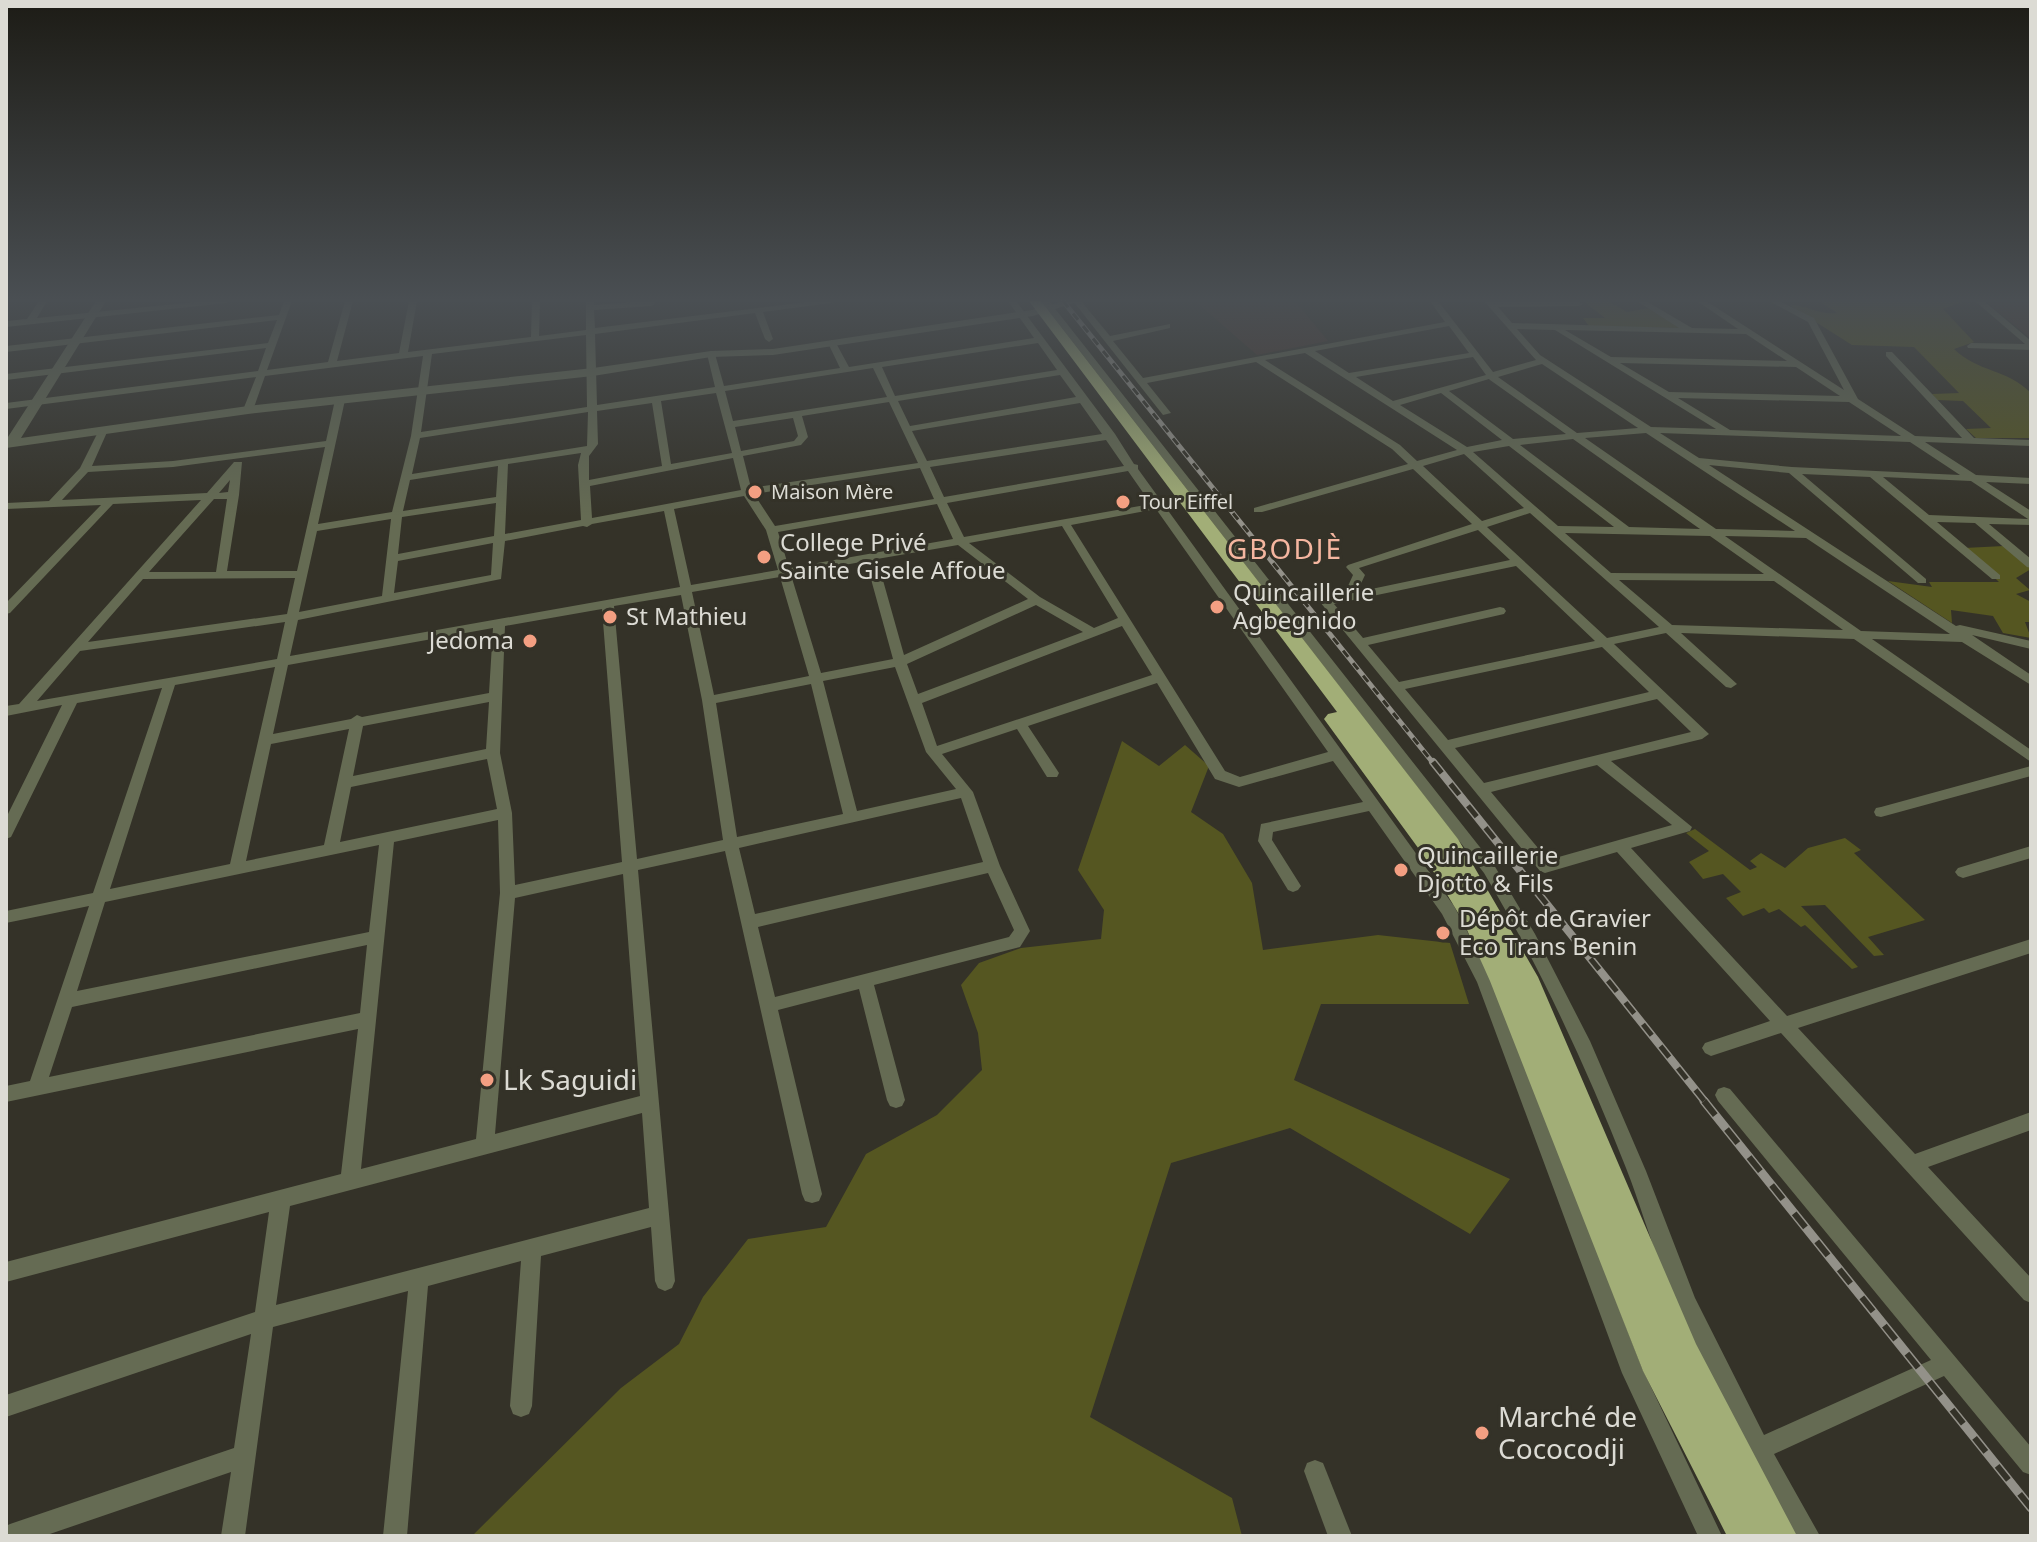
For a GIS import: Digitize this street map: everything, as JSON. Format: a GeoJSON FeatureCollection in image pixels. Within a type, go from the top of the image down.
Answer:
{"type":"FeatureCollection","features":[{"type":"Feature","properties":{"kind":"highway"},"geometry":{"type":"LineString","coordinates":[[1084,373],[1432,850],[1473,917],[1509,995],[1655,1359],[1747,1536]]}},
{"type":"Feature","properties":{"kind":"highway"},"geometry":{"type":"LineString","coordinates":[[1087,373],[1450,845],[1525,977],[1684,1356],[1720,1431],[1779,1536]]}},
{"type":"Feature","properties":{"kind":"street"},"geometry":{"type":"LineString","coordinates":[[6,377],[40,373]]}},
{"type":"Feature","properties":{"kind":"street"},"geometry":{"type":"LineString","coordinates":[[8,447],[55,373]]}},
{"type":"Feature","properties":{"kind":"street"},"geometry":{"type":"LineString","coordinates":[[6,406],[261,373],[248,410]]}},
{"type":"Feature","properties":{"kind":"street"},"geometry":{"type":"LineString","coordinates":[[388,598],[397,514],[416,436],[425,373]]}},
{"type":"Feature","properties":{"kind":"street"},"geometry":{"type":"LineString","coordinates":[[8,447],[248,410],[584,373]]}},
{"type":"Feature","properties":{"kind":"street"},"geometry":{"type":"LineString","coordinates":[[587,524],[584,456],[591,448],[593,373]]}},
{"type":"Feature","properties":{"kind":"street"},"geometry":{"type":"LineString","coordinates":[[716,373],[747,492],[772,530],[816,678],[851,817]]}},
{"type":"Feature","properties":{"kind":"street"},"geometry":{"type":"LineString","coordinates":[[416,436],[826,373]]}},
{"type":"Feature","properties":{"kind":"street"},"geometry":{"type":"LineString","coordinates":[[880,373],[960,541],[1036,600],[1092,632]]}},
{"type":"Feature","properties":{"kind":"street"},"geometry":{"type":"LineString","coordinates":[[729,425],[1058,373]]}},
{"type":"Feature","properties":{"kind":"street"},"geometry":{"type":"LineString","coordinates":[[1065,373],[1448,910],[1485,981],[1633,1373],[1710,1536]]}},
{"type":"Feature","properties":{"kind":"street"},"geometry":{"type":"LineString","coordinates":[[1101,373],[1489,869],[1510,902],[1550,974],[1632,1158],[1673,1271],[1759,1449],[1808,1536]]}},
{"type":"Feature","properties":{"kind":"street"},"geometry":{"type":"LineString","coordinates":[[1134,373],[1166,413]]}},
{"type":"Feature","properties":{"kind":"street"},"geometry":{"type":"LineString","coordinates":[[1140,381],[1183,373]]}},
{"type":"Feature","properties":{"kind":"street"},"geometry":{"type":"LineString","coordinates":[[1279,373],[1396,447],[1702,734],[1480,789]]}},
{"type":"Feature","properties":{"kind":"street"},"geometry":{"type":"LineString","coordinates":[[1343,373],[1466,451],[1731,684]]}},
{"type":"Feature","properties":{"kind":"street"},"geometry":{"type":"LineString","coordinates":[[1348,376],[1366,373]]}},
{"type":"Feature","properties":{"kind":"street"},"geometry":{"type":"LineString","coordinates":[[1489,373],[2031,757]]}},
{"type":"Feature","properties":{"kind":"street"},"geometry":{"type":"LineString","coordinates":[[1392,404],[1508,373]]}},
{"type":"Feature","properties":{"kind":"street"},"geometry":{"type":"LineString","coordinates":[[1562,373],[2031,681]]}},
{"type":"Feature","properties":{"kind":"street"},"geometry":{"type":"LineString","coordinates":[[1629,373],[1729,434]]}},
{"type":"Feature","properties":{"kind":"street"},"geometry":{"type":"LineString","coordinates":[[1813,373],[2031,519]]}},
{"type":"Feature","properties":{"kind":"street"},"geometry":{"type":"LineString","coordinates":[[1839,373],[1853,399]]}},
{"type":"Feature","properties":{"kind":"street"},"geometry":{"type":"LineString","coordinates":[[1907,373],[1972,442]]}},
{"type":"Feature","properties":{"kind":"street"},"geometry":{"type":"LineString","coordinates":[[1444,391],[1626,530]]}},
{"type":"Feature","properties":{"kind":"street"},"geometry":{"type":"LineString","coordinates":[[1666,395],[1853,399]]}},
{"type":"Feature","properties":{"kind":"street"},"geometry":{"type":"LineString","coordinates":[[656,399],[666,465]]}},
{"type":"Feature","properties":{"kind":"street"},"geometry":{"type":"LineString","coordinates":[[907,429],[1084,399]]}},
{"type":"Feature","properties":{"kind":"street"},"geometry":{"type":"LineString","coordinates":[[237,868],[340,400]]}},
{"type":"Feature","properties":{"kind":"street"},"geometry":{"type":"LineString","coordinates":[[584,484],[666,465],[802,440],[797,414]]}},
{"type":"Feature","properties":{"kind":"street"},"geometry":{"type":"LineString","coordinates":[[52,504],[85,469],[103,430]]}},
{"type":"Feature","properties":{"kind":"street"},"geometry":{"type":"LineString","coordinates":[[1258,510],[1466,451],[1575,436],[1650,430],[2031,443]]}},
{"type":"Feature","properties":{"kind":"street"},"geometry":{"type":"LineString","coordinates":[[394,558],[500,541],[747,492],[1111,436]]}},
{"type":"Feature","properties":{"kind":"street"},"geometry":{"type":"LineString","coordinates":[[85,469],[239,460],[330,443]]}},
{"type":"Feature","properties":{"kind":"street"},"geometry":{"type":"LineString","coordinates":[[405,478],[591,448]]}},
{"type":"Feature","properties":{"kind":"street"},"geometry":{"type":"LineString","coordinates":[[221,575],[239,460]]}},
{"type":"Feature","properties":{"kind":"street"},"geometry":{"type":"LineString","coordinates":[[23,708],[239,460]]}},
{"type":"Feature","properties":{"kind":"street"},"geometry":{"type":"LineString","coordinates":[[1695,460],[1792,470],[2031,481]]}},
{"type":"Feature","properties":{"kind":"street"},"geometry":{"type":"LineString","coordinates":[[76,648],[292,617],[497,577],[503,463]]}},
{"type":"Feature","properties":{"kind":"street"},"geometry":{"type":"LineString","coordinates":[[772,530],[1134,467]]}},
{"type":"Feature","properties":{"kind":"street"},"geometry":{"type":"LineString","coordinates":[[1792,470],[1922,581]]}},
{"type":"Feature","properties":{"kind":"street"},"geometry":{"type":"LineString","coordinates":[[1872,473],[1996,577]]}},
{"type":"Feature","properties":{"kind":"street"},"geometry":{"type":"LineString","coordinates":[[6,506],[234,495]]}},
{"type":"Feature","properties":{"kind":"street"},"geometry":{"type":"LineString","coordinates":[[312,528],[501,499]]}},
{"type":"Feature","properties":{"kind":"street"},"geometry":{"type":"LineString","coordinates":[[6,610],[110,501]]}},
{"type":"Feature","properties":{"kind":"street"},"geometry":{"type":"LineString","coordinates":[[6,711],[1157,506]]}},
{"type":"Feature","properties":{"kind":"street"},"geometry":{"type":"LineString","coordinates":[[669,509],[709,700],[731,844],[812,1194]]}},
{"type":"Feature","properties":{"kind":"street"},"geometry":{"type":"LineString","coordinates":[[1349,597],[1359,575],[1352,567],[1531,509]]}},
{"type":"Feature","properties":{"kind":"street"},"geometry":{"type":"LineString","coordinates":[[1924,518],[2031,519]]}},
{"type":"Feature","properties":{"kind":"street"},"geometry":{"type":"LineString","coordinates":[[1978,520],[2031,565]]}},
{"type":"Feature","properties":{"kind":"street"},"geometry":{"type":"LineString","coordinates":[[1065,523],[1220,775],[1239,782],[1336,755]]}},
{"type":"Feature","properties":{"kind":"street"},"geometry":{"type":"LineString","coordinates":[[1555,529],[1709,530],[1811,535]]}},
{"type":"Feature","properties":{"kind":"street"},"geometry":{"type":"LineString","coordinates":[[767,1006],[1020,938],[1022,931],[992,866],[966,792],[933,752],[900,662],[871,557]]}},
{"type":"Feature","properties":{"kind":"street"},"geometry":{"type":"LineString","coordinates":[[1519,562],[1326,602],[1545,867],[1685,827],[1600,760]]}},
{"type":"Feature","properties":{"kind":"street"},"geometry":{"type":"LineString","coordinates":[[140,576],[302,574]]}},
{"type":"Feature","properties":{"kind":"street"},"geometry":{"type":"LineString","coordinates":[[1609,576],[1777,578]]}},
{"type":"Feature","properties":{"kind":"street"},"geometry":{"type":"LineString","coordinates":[[709,700],[900,662],[1036,600]]}},
{"type":"Feature","properties":{"kind":"street"},"geometry":{"type":"LineString","coordinates":[[608,603],[665,1281]]}},
{"type":"Feature","properties":{"kind":"street"},"geometry":{"type":"LineString","coordinates":[[1359,643],[1500,611]]}},
{"type":"Feature","properties":{"kind":"street"},"geometry":{"type":"LineString","coordinates":[[914,701],[1125,620]]}},
{"type":"Feature","properties":{"kind":"street"},"geometry":{"type":"LineString","coordinates":[[485,1146],[508,893],[505,813],[493,753],[499,623]]}},
{"type":"Feature","properties":{"kind":"street"},"geometry":{"type":"LineString","coordinates":[[1952,627],[2031,645]]}},
{"type":"Feature","properties":{"kind":"street"},"geometry":{"type":"LineString","coordinates":[[1396,687],[1668,629],[1968,638]]}},
{"type":"Feature","properties":{"kind":"street"},"geometry":{"type":"LineString","coordinates":[[933,752],[1158,678]]}},
{"type":"Feature","properties":{"kind":"street"},"geometry":{"type":"LineString","coordinates":[[37,1087],[170,682]]}},
{"type":"Feature","properties":{"kind":"street"},"geometry":{"type":"LineString","coordinates":[[1445,746],[1659,694]]}},
{"type":"Feature","properties":{"kind":"street"},"geometry":{"type":"LineString","coordinates":[[265,740],[495,696]]}},
{"type":"Feature","properties":{"kind":"street"},"geometry":{"type":"LineString","coordinates":[[6,833],[72,699]]}},
{"type":"Feature","properties":{"kind":"street"},"geometry":{"type":"LineString","coordinates":[[331,849],[348,782],[357,720]]}},
{"type":"Feature","properties":{"kind":"street"},"geometry":{"type":"LineString","coordinates":[[1020,724],[1052,773]]}},
{"type":"Feature","properties":{"kind":"street"},"geometry":{"type":"LineString","coordinates":[[348,782],[493,753]]}},
{"type":"Feature","properties":{"kind":"street"},"geometry":{"type":"LineString","coordinates":[[1881,812],[2031,771]]}},
{"type":"Feature","properties":{"kind":"street"},"geometry":{"type":"LineString","coordinates":[[6,794],[25,792]]}},
{"type":"Feature","properties":{"kind":"street"},"geometry":{"type":"LineString","coordinates":[[508,893],[966,792]]}},
{"type":"Feature","properties":{"kind":"street"},"geometry":{"type":"LineString","coordinates":[[1293,886],[1265,841],[1266,828],[1374,805]]}},
{"type":"Feature","properties":{"kind":"street"},"geometry":{"type":"LineString","coordinates":[[6,917],[505,813]]}},
{"type":"Feature","properties":{"kind":"street"},"geometry":{"type":"LineString","coordinates":[[350,1181],[387,838]]}},
{"type":"Feature","properties":{"kind":"street"},"geometry":{"type":"LineString","coordinates":[[1620,846],[2031,1293]]}},
{"type":"Feature","properties":{"kind":"street"},"geometry":{"type":"LineString","coordinates":[[1963,872],[2031,852]]}},
{"type":"Feature","properties":{"kind":"street"},"geometry":{"type":"LineString","coordinates":[[750,922],[992,866]]}},
{"type":"Feature","properties":{"kind":"street"},"geometry":{"type":"LineString","coordinates":[[65,1001],[376,937]]}},
{"type":"Feature","properties":{"kind":"street"},"geometry":{"type":"LineString","coordinates":[[1711,1048],[2031,946]]}},
{"type":"Feature","properties":{"kind":"street"},"geometry":{"type":"LineString","coordinates":[[865,981],[896,1100]]}},
{"type":"Feature","properties":{"kind":"street"},"geometry":{"type":"LineString","coordinates":[[6,1094],[368,1019]]}},
{"type":"Feature","properties":{"kind":"street"},"geometry":{"type":"LineString","coordinates":[[1724,1095],[2031,1464]]}},
{"type":"Feature","properties":{"kind":"street"},"geometry":{"type":"LineString","coordinates":[[6,1272],[650,1102]]}},
{"type":"Feature","properties":{"kind":"street"},"geometry":{"type":"LineString","coordinates":[[1912,1164],[2031,1121]]}},
{"type":"Feature","properties":{"kind":"street"},"geometry":{"type":"LineString","coordinates":[[233,1536],[281,1199]]}},
{"type":"Feature","properties":{"kind":"street"},"geometry":{"type":"LineString","coordinates":[[6,1406],[264,1319],[660,1215]]}},
{"type":"Feature","properties":{"kind":"street"},"geometry":{"type":"LineString","coordinates":[[521,1406],[532,1249]]}},
{"type":"Feature","properties":{"kind":"street"},"geometry":{"type":"LineString","coordinates":[[395,1536],[419,1278]]}},
{"type":"Feature","properties":{"kind":"street"},"geometry":{"type":"LineString","coordinates":[[1759,1449],[1948,1363]]}},
{"type":"Feature","properties":{"kind":"street"},"geometry":{"type":"LineString","coordinates":[[10,1536],[244,1456]]}},
{"type":"Feature","properties":{"kind":"street"},"geometry":{"type":"LineString","coordinates":[[1315,1471],[1340,1536]]}},
{"type":"Feature","properties":{"kind":"shaded area"},"geometry":{"type":"Polygon","coordinates":[[[1939,373],[1998,373],[2022,385],[2031,393],[2031,438],[1976,438],[1966,429],[1991,428],[1963,401],[1937,400],[1932,394],[1959,393],[1939,373]]]}},
{"type":"Feature","properties":{"kind":"shaded area"},"geometry":{"type":"Polygon","coordinates":[[[2004,546],[2031,569],[2016,578],[2030,590],[2016,594],[2031,602],[2031,622],[2025,622],[2031,638],[2003,633],[1993,616],[1951,610],[1952,623],[1888,581],[1932,587],[1929,582],[1999,582],[1964,548],[2004,546]]]}},
{"type":"Feature","properties":{"kind":"shaded area"},"geometry":{"type":"Polygon","coordinates":[[[1122,741],[1159,766],[1185,745],[1209,766],[1191,812],[1223,834],[1252,883],[1263,950],[1378,935],[1450,943],[1469,1004],[1321,1004],[1294,1080],[1510,1179],[1470,1234],[1290,1128],[1171,1163],[1090,1417],[1232,1498],[1242,1536],[472,1536],[621,1388],[679,1344],[703,1297],[748,1239],[826,1227],[866,1154],[937,1115],[982,1070],[978,1033],[961,985],[979,963],[1021,948],[1101,939],[1104,910],[1078,870],[1122,741]]]}},
{"type":"Feature","properties":{"kind":"shaded area"},"geometry":{"type":"Polygon","coordinates":[[[1695,829],[1750,870],[1757,867],[1750,861],[1761,853],[1785,868],[1808,848],[1845,838],[1861,850],[1854,853],[1925,920],[1868,937],[1884,955],[1874,956],[1825,905],[1801,906],[1858,967],[1852,969],[1805,925],[1801,927],[1779,909],[1769,913],[1764,908],[1743,916],[1726,898],[1741,892],[1723,874],[1703,879],[1689,862],[1709,851],[1686,833],[1695,829]]]}},
{"type":"Feature","properties":{"kind":"railway"},"geometry":{"type":"LineString","coordinates":[[1121,373],[1434,764]]}},
{"type":"Feature","properties":{"kind":"railway"},"geometry":{"type":"LineString","coordinates":[[1433,762],[1706,1103]]}},
{"type":"Feature","properties":{"kind":"railway"},"geometry":{"type":"LineString","coordinates":[[1704,1101],[2031,1508]]}},
{"type":"Feature","properties":{"kind":"place","name":"Maison Mère"},"geometry":{"type":"Point","coordinates":[755,492]}},
{"type":"Feature","properties":{"kind":"place","name":"Tour Eiffel"},"geometry":{"type":"Point","coordinates":[1123,502]}},
{"type":"Feature","properties":{"kind":"place","name":"College Privé Sainte Gisele Affoue"},"geometry":{"type":"Point","coordinates":[764,557]}},
{"type":"Feature","properties":{"kind":"place","name":"Quincaillerie Agbegnido"},"geometry":{"type":"Point","coordinates":[1217,607]}},
{"type":"Feature","properties":{"kind":"place","name":"St Mathieu"},"geometry":{"type":"Point","coordinates":[610,617]}},
{"type":"Feature","properties":{"kind":"place","name":"Jedoma"},"geometry":{"type":"Point","coordinates":[530,641]}},
{"type":"Feature","properties":{"kind":"place","name":"Quincaillerie Djotto & Fils"},"geometry":{"type":"Point","coordinates":[1401,870]}},
{"type":"Feature","properties":{"kind":"place","name":"Dépôt de Gravier Eco Trans Benin"},"geometry":{"type":"Point","coordinates":[1443,933]}},
{"type":"Feature","properties":{"kind":"place","name":"Lk Saguidi"},"geometry":{"type":"Point","coordinates":[487,1080]}},
{"type":"Feature","properties":{"kind":"place","name":"Marché de Cococodji"},"geometry":{"type":"Point","coordinates":[1482,1433]}},
{"type":"Feature","properties":{"kind":"district","name":"GBODJÈ"},"geometry":{"type":"Point","coordinates":[1285,549]}}]}
